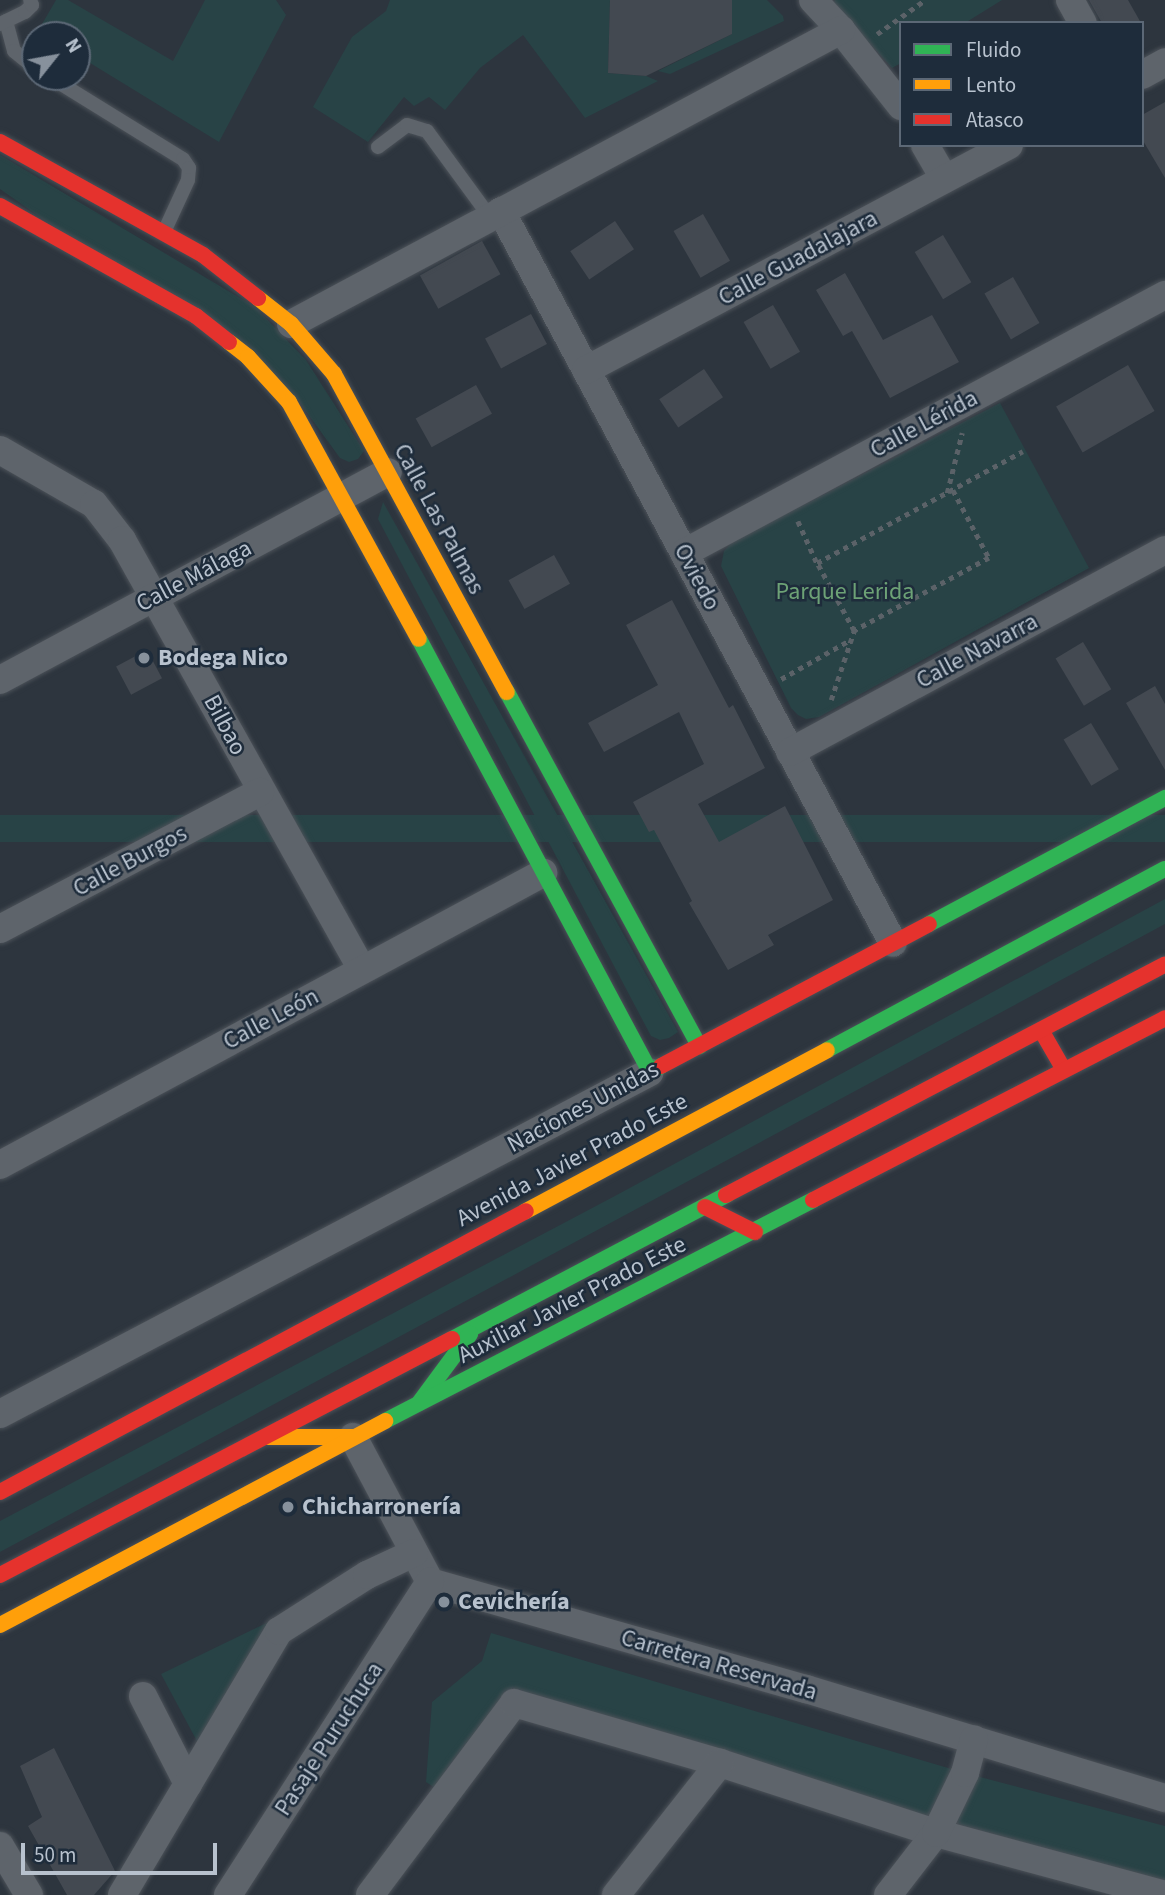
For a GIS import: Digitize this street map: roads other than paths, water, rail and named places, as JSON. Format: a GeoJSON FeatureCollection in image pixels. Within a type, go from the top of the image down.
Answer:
{"type":"FeatureCollection","features":[{"type":"Feature","properties":{"kind":"street"},"geometry":{"type":"LineString","coordinates":[[813,0],[841,30],[899,103]]}},
{"type":"Feature","properties":{"kind":"street"},"geometry":{"type":"LineString","coordinates":[[1070,0],[1082,21]]}},
{"type":"Feature","properties":{"kind":"street"},"geometry":{"type":"LineString","coordinates":[[291,324],[841,30]]}},
{"type":"Feature","properties":{"kind":"street"},"geometry":{"type":"LineString","coordinates":[[1144,74],[1165,62]]}},
{"type":"Feature","properties":{"kind":"street","name":"Calle Las Palmas"},"geometry":{"type":"LineString","coordinates":[[0,142],[204,255],[291,324],[334,374],[699,1046]]}},
{"type":"Feature","properties":{"kind":"street"},"geometry":{"type":"LineString","coordinates":[[926,147],[946,179]]}},
{"type":"Feature","properties":{"kind":"street","name":"Calle Guadalajara"},"geometry":{"type":"LineString","coordinates":[[586,370],[1005,147]]}},
{"type":"Feature","properties":{"kind":"street"},"geometry":{"type":"LineString","coordinates":[[0,206],[166,297],[225,337],[270,378],[289,402],[343,496],[650,1072]]}},
{"type":"Feature","properties":{"kind":"street","name":"Oviedo"},"geometry":{"type":"LineString","coordinates":[[496,214],[586,370],[893,943]]}},
{"type":"Feature","properties":{"kind":"street","name":"Calle Lérida"},"geometry":{"type":"LineString","coordinates":[[684,553],[1165,295]]}},
{"type":"Feature","properties":{"kind":"street","name":"Bilbao"},"geometry":{"type":"LineString","coordinates":[[0,450],[94,504],[122,540],[260,792],[362,970]]}},
{"type":"Feature","properties":{"kind":"street","name":"Calle Málaga"},"geometry":{"type":"LineString","coordinates":[[0,680],[388,472]]}},
{"type":"Feature","properties":{"kind":"street","name":"Calle Navarra"},"geometry":{"type":"LineString","coordinates":[[790,752],[1165,550]]}},
{"type":"Feature","properties":{"kind":"street","name":"Calle Burgos"},"geometry":{"type":"LineString","coordinates":[[0,929],[260,792]]}},
{"type":"Feature","properties":{"kind":"street","name":"Naciones Unidas"},"geometry":{"type":"LineString","coordinates":[[0,1414],[1165,798]]}},
{"type":"Feature","properties":{"kind":"street","name":"Avenida Javier Prado Este"},"geometry":{"type":"LineString","coordinates":[[0,1492],[1165,869]]}},
{"type":"Feature","properties":{"kind":"street","name":"Calle León"},"geometry":{"type":"LineString","coordinates":[[0,1164],[543,873]]}},
{"type":"Feature","properties":{"kind":"street"},"geometry":{"type":"LineString","coordinates":[[0,1575],[1165,965]]}},
{"type":"Feature","properties":{"kind":"street","name":"Auxiliar Javier Prado Este"},"geometry":{"type":"LineString","coordinates":[[0,1625],[353,1437],[755,1232],[1165,1018]]}},
{"type":"Feature","properties":{"kind":"street"},"geometry":{"type":"LineString","coordinates":[[1041,1030],[1064,1070]]}},
{"type":"Feature","properties":{"kind":"street"},"geometry":{"type":"LineString","coordinates":[[705,1207],[755,1232]]}},
{"type":"Feature","properties":{"kind":"street"},"geometry":{"type":"LineString","coordinates":[[419,1403],[476,1327]]}},
{"type":"Feature","properties":{"kind":"street"},"geometry":{"type":"LineString","coordinates":[[263,1437],[353,1437],[430,1582]]}},
{"type":"Feature","properties":{"kind":"street"},"geometry":{"type":"LineString","coordinates":[[121,1895],[279,1631],[367,1575],[414,1553]]}},
{"type":"Feature","properties":{"kind":"street","name":"Carretera Reservada"},"geometry":{"type":"LineString","coordinates":[[430,1582],[974,1739],[1165,1798]]}},
{"type":"Feature","properties":{"kind":"street","name":"Pasaje Puruchuca"},"geometry":{"type":"LineString","coordinates":[[228,1895],[430,1582]]}},
{"type":"Feature","properties":{"kind":"street"},"geometry":{"type":"LineString","coordinates":[[143,1696],[188,1784]]}},
{"type":"Feature","properties":{"kind":"street"},"geometry":{"type":"LineString","coordinates":[[370,1895],[514,1703],[720,1763],[936,1833],[1165,1895]]}},
{"type":"Feature","properties":{"kind":"street"},"geometry":{"type":"LineString","coordinates":[[888,1895],[936,1833],[965,1773],[974,1739]]}},
{"type":"Feature","properties":{"kind":"street"},"geometry":{"type":"LineString","coordinates":[[616,1895],[720,1763]]}},
{"type":"Feature","properties":{"kind":"street"},"geometry":{"type":"LineString","coordinates":[[0,1846],[29,1895]]}},
{"type":"Feature","properties":{"kind":"lane"},"geometry":{"type":"LineString","coordinates":[[21,57],[14,51],[3,22],[25,12],[32,5],[30,0]]}},
{"type":"Feature","properties":{"kind":"lane"},"geometry":{"type":"LineString","coordinates":[[73,91],[183,159],[189,168],[188,180],[163,233]]}},
{"type":"Feature","properties":{"kind":"lane"},"geometry":{"type":"LineString","coordinates":[[377,147],[407,125],[427,131],[496,214]]}},
{"type":"Feature","properties":{"kind":"place","name":"Bodega Nico"},"geometry":{"type":"Point","coordinates":[144,658]}},
{"type":"Feature","properties":{"kind":"place","name":"Chicharronería"},"geometry":{"type":"Point","coordinates":[288,1507]}},
{"type":"Feature","properties":{"kind":"place","name":"Cevichería"},"geometry":{"type":"Point","coordinates":[444,1602]}},
{"type":"Feature","properties":{"kind":"park label","name":"Parque Lerida"},"geometry":{"type":"Point","coordinates":[845,592]}}]}
